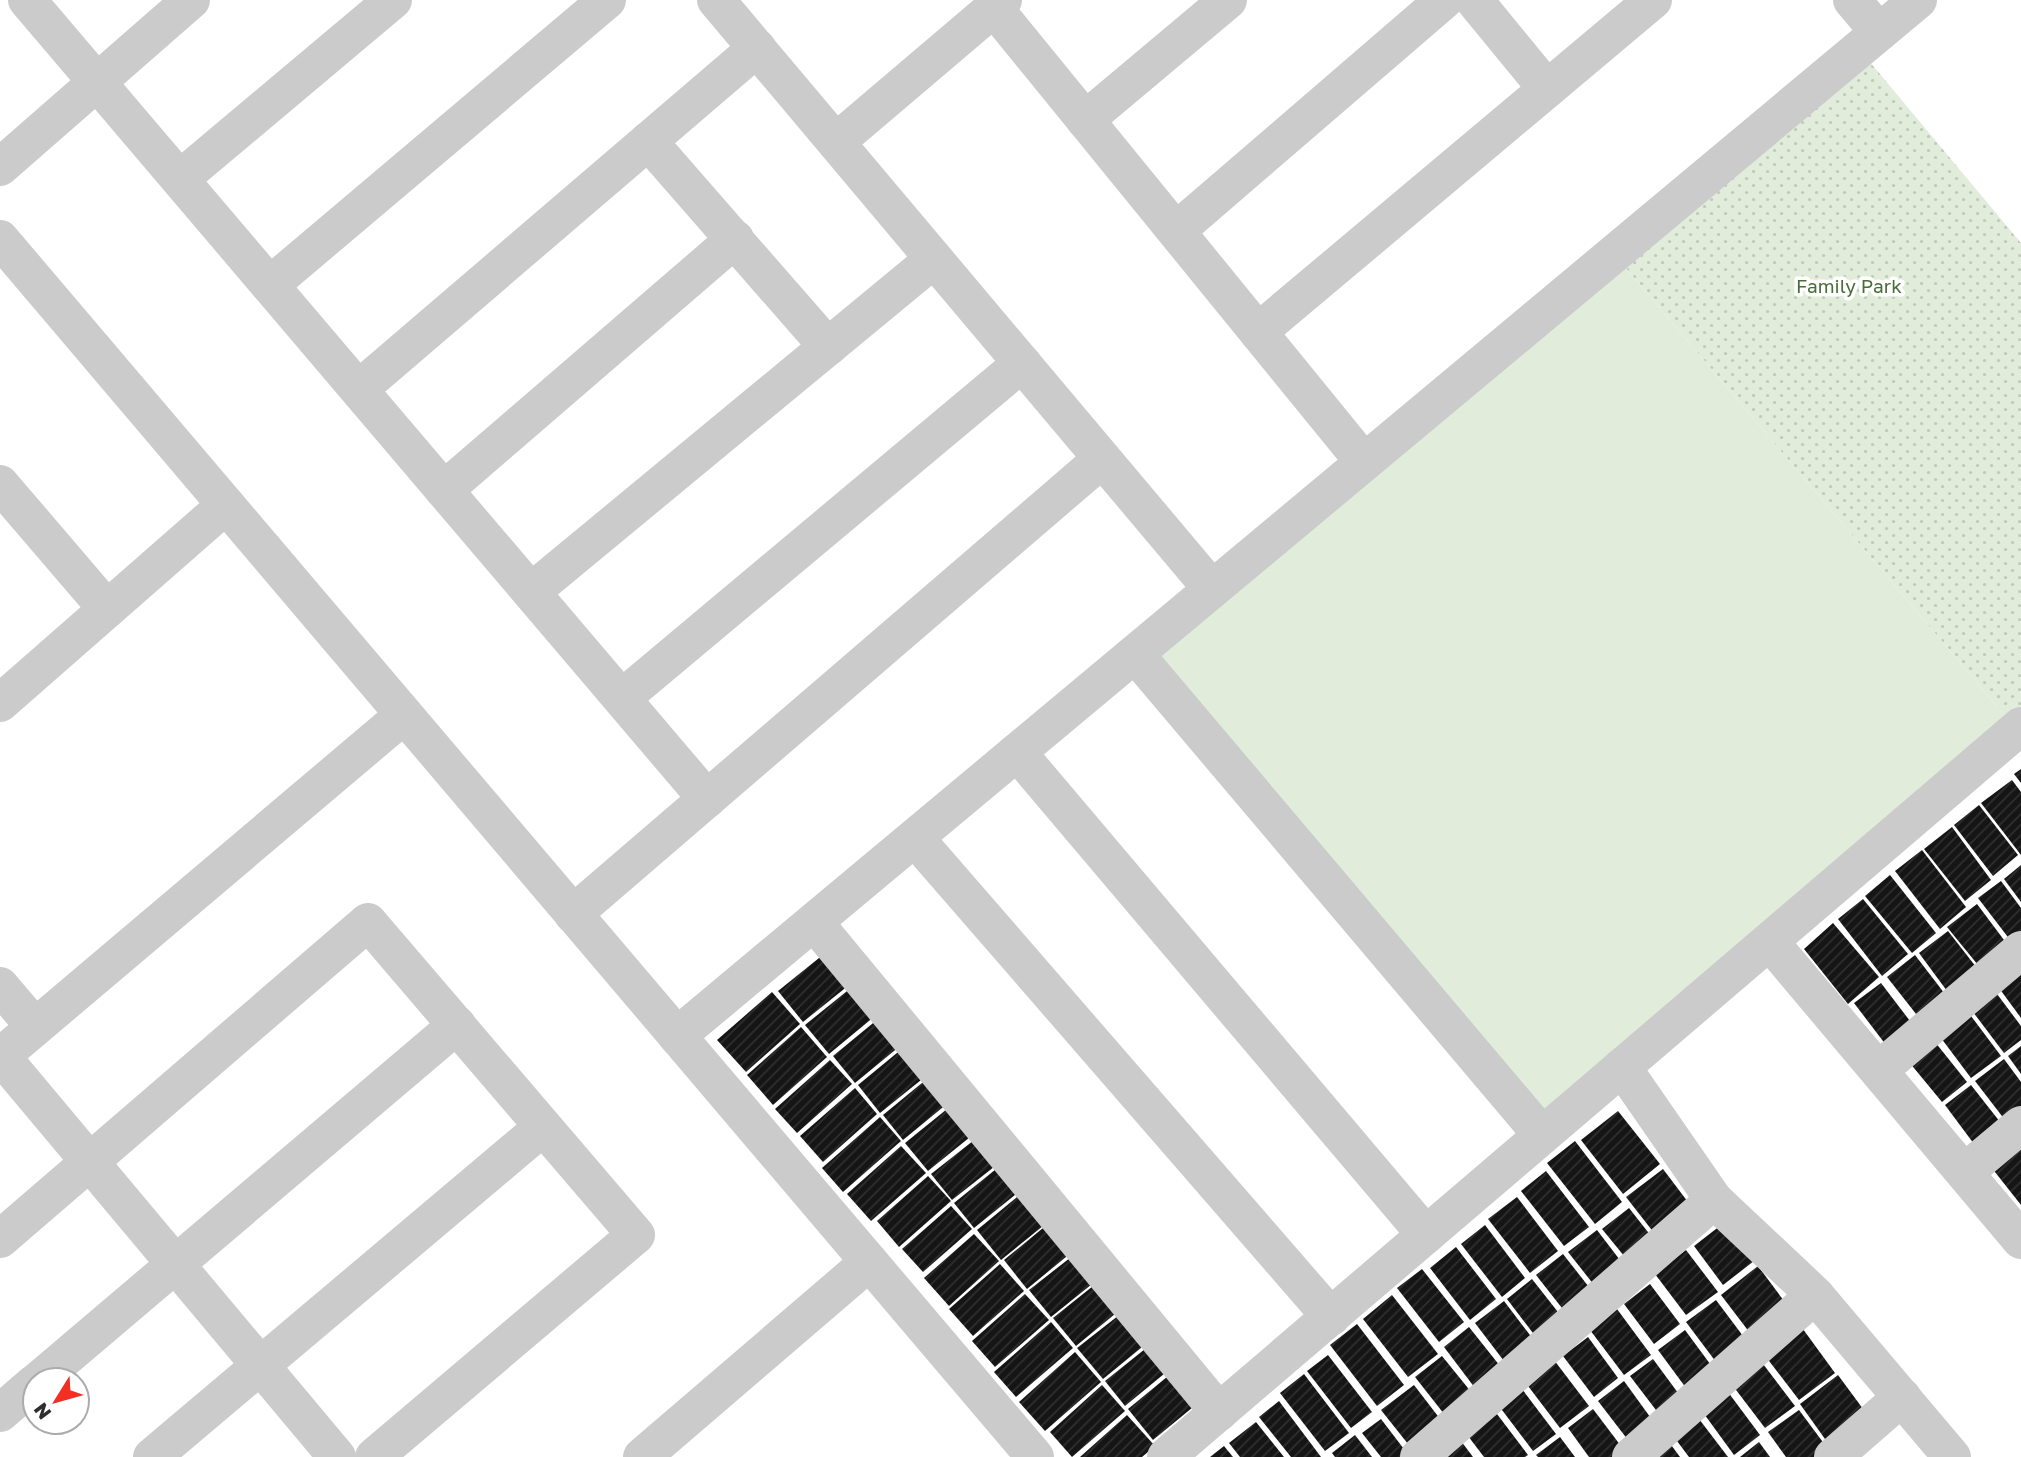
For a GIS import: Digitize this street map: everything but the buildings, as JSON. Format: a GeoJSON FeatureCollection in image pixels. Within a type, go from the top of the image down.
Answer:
{"type":"FeatureCollection","features":[{"type":"Feature","properties":{"kind":"street"},"geometry":{"type":"LineString","coordinates":[[27,0],[707,799]]}},
{"type":"Feature","properties":{"kind":"street"},"geometry":{"type":"LineString","coordinates":[[0,166],[191,0]]}},
{"type":"Feature","properties":{"kind":"street"},"geometry":{"type":"LineString","coordinates":[[180,179],[393,0]]}},
{"type":"Feature","properties":{"kind":"street"},"geometry":{"type":"LineString","coordinates":[[270,285],[607,0]]}},
{"type":"Feature","properties":{"kind":"street"},"geometry":{"type":"LineString","coordinates":[[716,0],[1212,589]]}},
{"type":"Feature","properties":{"kind":"street"},"geometry":{"type":"LineString","coordinates":[[1085,120],[1228,0]]}},
{"type":"Feature","properties":{"kind":"street"},"geometry":{"type":"LineString","coordinates":[[1176,231],[1444,0]]}},
{"type":"Feature","properties":{"kind":"street"},"geometry":{"type":"LineString","coordinates":[[1474,0],[1547,89]]}},
{"type":"Feature","properties":{"kind":"street"},"geometry":{"type":"LineString","coordinates":[[1258,332],[1653,0]]}},
{"type":"Feature","properties":{"kind":"street"},"geometry":{"type":"LineString","coordinates":[[1852,0],[1879,32]]}},
{"type":"Feature","properties":{"kind":"street"},"geometry":{"type":"LineString","coordinates":[[677,1036],[1918,0]]}},
{"type":"Feature","properties":{"kind":"street"},"geometry":{"type":"LineString","coordinates":[[836,142],[998,4],[1085,120],[1364,462]]}},
{"type":"Feature","properties":{"kind":"street"},"geometry":{"type":"LineString","coordinates":[[359,389],[757,48]]}},
{"type":"Feature","properties":{"kind":"street"},"geometry":{"type":"LineString","coordinates":[[648,141],[828,347]]}},
{"type":"Feature","properties":{"kind":"street"},"geometry":{"type":"LineString","coordinates":[[444,490],[735,239]]}},
{"type":"Feature","properties":{"kind":"street"},"geometry":{"type":"LineString","coordinates":[[0,240],[1035,1457]]}},
{"type":"Feature","properties":{"kind":"street"},"geometry":{"type":"LineString","coordinates":[[531,592],[934,259]]}},
{"type":"Feature","properties":{"kind":"street"},"geometry":{"type":"LineString","coordinates":[[622,698],[1022,363]]}},
{"type":"Feature","properties":{"kind":"street"},"geometry":{"type":"LineString","coordinates":[[573,914],[1102,459]]}},
{"type":"Feature","properties":{"kind":"street"},"geometry":{"type":"LineString","coordinates":[[5,501],[107,609]]}},
{"type":"Feature","properties":{"kind":"street"},"geometry":{"type":"LineString","coordinates":[[0,703],[226,505]]}},
{"type":"Feature","properties":{"kind":"street"},"geometry":{"type":"LineString","coordinates":[[1135,654],[1542,1135]]}},
{"type":"Feature","properties":{"kind":"street"},"geometry":{"type":"LineString","coordinates":[[337,1457],[1,1056],[404,715]]}},
{"type":"Feature","properties":{"kind":"street"},"geometry":{"type":"LineString","coordinates":[[1166,1457],[2021,726]]}},
{"type":"Feature","properties":{"kind":"street"},"geometry":{"type":"LineString","coordinates":[[1017,752],[1426,1235]]}},
{"type":"Feature","properties":{"kind":"street"},"geometry":{"type":"LineString","coordinates":[[915,838],[1331,1317]]}},
{"type":"Feature","properties":{"kind":"street"},"geometry":{"type":"LineString","coordinates":[[0,1239],[368,922],[636,1235],[374,1457]]}},
{"type":"Feature","properties":{"kind":"street"},"geometry":{"type":"LineString","coordinates":[[814,922],[1219,1412]]}},
{"type":"Feature","properties":{"kind":"street"},"geometry":{"type":"LineString","coordinates":[[1769,942],[2021,1240]]}},
{"type":"Feature","properties":{"kind":"street"},"geometry":{"type":"LineString","coordinates":[[1879,1070],[2021,950]]}},
{"type":"Feature","properties":{"kind":"street"},"geometry":{"type":"LineString","coordinates":[[0,986],[35,1027]]}},
{"type":"Feature","properties":{"kind":"street"},"geometry":{"type":"LineString","coordinates":[[56,1366],[457,1026]]}},
{"type":"Feature","properties":{"kind":"street"},"geometry":{"type":"LineString","coordinates":[[1622,1067],[1714,1200],[1815,1295],[1952,1457]]}},
{"type":"Feature","properties":{"kind":"street"},"geometry":{"type":"LineString","coordinates":[[1965,1172],[2021,1125]]}},
{"type":"Feature","properties":{"kind":"street"},"geometry":{"type":"LineString","coordinates":[[152,1457],[543,1127]]}},
{"type":"Feature","properties":{"kind":"street"},"geometry":{"type":"LineString","coordinates":[[1419,1457],[1714,1200]]}},
{"type":"Feature","properties":{"kind":"street"},"geometry":{"type":"LineString","coordinates":[[642,1457],[869,1262]]}},
{"type":"Feature","properties":{"kind":"street"},"geometry":{"type":"LineString","coordinates":[[1630,1457],[1815,1295]]}},
{"type":"Feature","properties":{"kind":"street"},"geometry":{"type":"LineString","coordinates":[[0,1413],[21,1395]]}},
{"type":"Feature","properties":{"kind":"street"},"geometry":{"type":"LineString","coordinates":[[1833,1457],[1902,1397]]}},
{"type":"Feature","properties":{"kind":"green space","name":"Family Park"},"geometry":{"type":"Polygon","coordinates":[[[1859,49],[2021,243],[2021,726],[2017,730],[1614,254],[1859,49]]]}},
{"type":"Feature","properties":{"kind":"green space"},"geometry":{"type":"Polygon","coordinates":[[[1614,254],[2017,730],[1542,1135],[1135,654],[1614,254]]]}}]}
